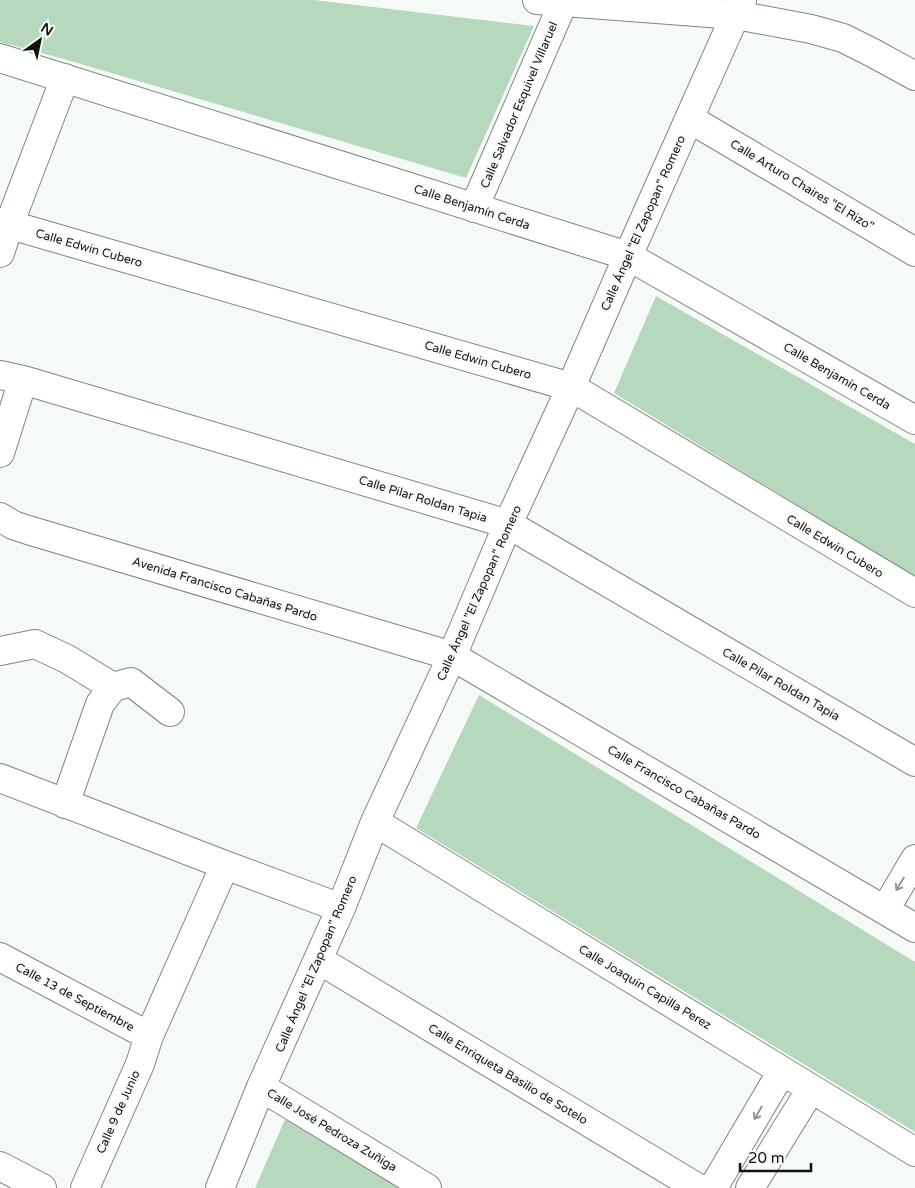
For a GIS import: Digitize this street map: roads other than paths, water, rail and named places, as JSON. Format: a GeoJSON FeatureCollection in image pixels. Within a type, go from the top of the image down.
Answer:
{"type":"FeatureCollection","features":[{"type":"Feature","properties":{"kind":"street"},"geometry":{"type":"LineString","coordinates":[[550,1],[739,7],[843,38],[915,76]]}},
{"type":"Feature","properties":{"kind":"street","name":"Calle Salvador Esquivel Villaruel"},"geometry":{"type":"LineString","coordinates":[[474,208],[550,1]]}},
{"type":"Feature","properties":{"kind":"street","name":"Calle Ángel \"El Zapopan\" Romero"},"geometry":{"type":"LineString","coordinates":[[220,1188],[262,1087],[319,960],[376,822],[452,656],[508,524],[571,387],[739,7]]}},
{"type":"Feature","properties":{"kind":"street","name":"Calle Benjamín Cerda"},"geometry":{"type":"LineString","coordinates":[[0,58],[628,256],[915,420]]}},
{"type":"Feature","properties":{"kind":"street"},"geometry":{"type":"LineString","coordinates":[[0,253],[5,223],[65,78]]}},
{"type":"Feature","properties":{"kind":"street","name":"Calle Arturo Chaires \"El Rizo\""},"geometry":{"type":"LineString","coordinates":[[690,119],[915,252]]}},
{"type":"Feature","properties":{"kind":"street","name":"Calle Edwin Cubero"},"geometry":{"type":"LineString","coordinates":[[5,223],[571,387],[915,593]]}},
{"type":"Feature","properties":{"kind":"street"},"geometry":{"type":"LineString","coordinates":[[0,454],[11,377]]}},
{"type":"Feature","properties":{"kind":"street","name":"Calle Pilar Roldan Tapia"},"geometry":{"type":"LineString","coordinates":[[11,377],[508,524],[915,762]]}},
{"type":"Feature","properties":{"kind":"street","name":"Avenida Francisco Cabañas Pardo"},"geometry":{"type":"LineString","coordinates":[[0,517],[13,525],[28,530],[452,656]]}},
{"type":"Feature","properties":{"kind":"street"},"geometry":{"type":"LineString","coordinates":[[0,651],[35,644],[67,659],[113,687]]}},
{"type":"Feature","properties":{"kind":"street","name":"Calle Francisco Cabañas Pardo"},"geometry":{"type":"LineString","coordinates":[[452,656],[915,927]]}},
{"type":"Feature","properties":{"kind":"street"},"geometry":{"type":"LineString","coordinates":[[66,804],[100,704],[113,687],[130,682],[170,712]]}},
{"type":"Feature","properties":{"kind":"street"},"geometry":{"type":"LineString","coordinates":[[0,778],[341,908]]}},
{"type":"Feature","properties":{"kind":"street","name":"Calle Joaquín Capilla Perez"},"geometry":{"type":"LineString","coordinates":[[376,822],[915,1152]]}},
{"type":"Feature","properties":{"kind":"street"},"geometry":{"type":"LineString","coordinates":[[885,910],[915,859]]}},
{"type":"Feature","properties":{"kind":"street","name":"Calle 9 de Junio"},"geometry":{"type":"LineString","coordinates":[[85,1188],[140,1064],[149,1036],[224,865]]}},
{"type":"Feature","properties":{"kind":"street","name":"Calle 13 de Septiembre"},"geometry":{"type":"LineString","coordinates":[[0,957],[149,1036]]}},
{"type":"Feature","properties":{"kind":"street","name":"Calle Enriqueta Basilio de Sotelo"},"geometry":{"type":"LineString","coordinates":[[319,960],[698,1188]]}},
{"type":"Feature","properties":{"kind":"street"},"geometry":{"type":"LineString","coordinates":[[713,1188],[782,1071]]}},
{"type":"Feature","properties":{"kind":"street","name":"Calle José Pedroza Zuñiga"},"geometry":{"type":"LineString","coordinates":[[262,1087],[428,1188]]}},
{"type":"Feature","properties":{"kind":"street"},"geometry":{"type":"LineString","coordinates":[[750,1188],[811,1089]]}},
{"type":"Feature","properties":{"kind":"street"},"geometry":{"type":"LineString","coordinates":[[0,1166],[42,1188]]}}]}
